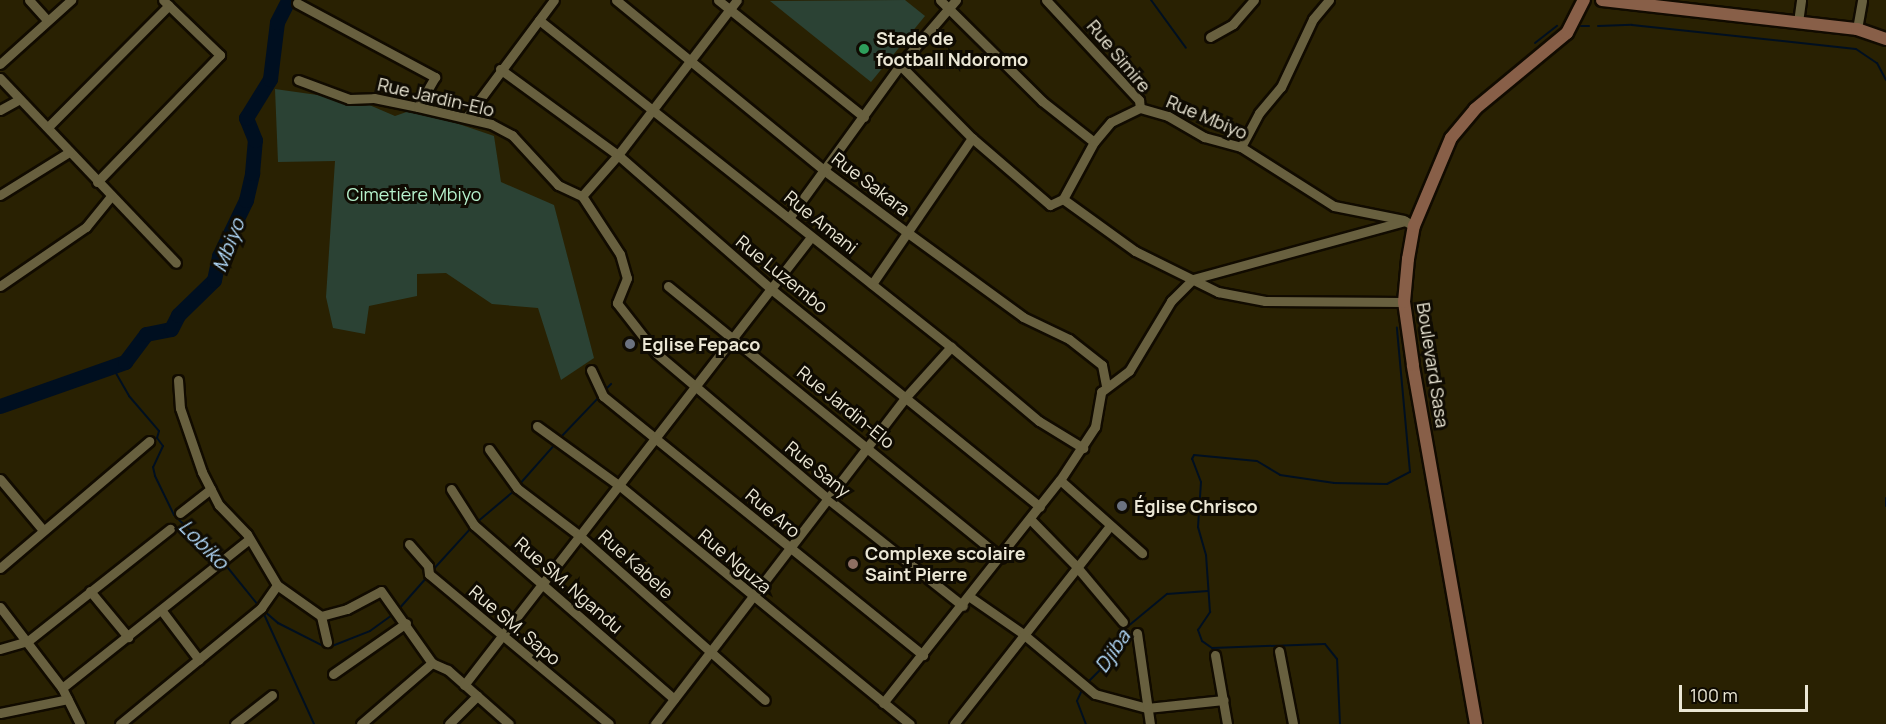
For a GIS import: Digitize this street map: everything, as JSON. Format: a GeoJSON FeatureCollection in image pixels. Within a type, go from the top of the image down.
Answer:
{"type":"FeatureCollection","features":[{"type":"Feature","properties":{"kind":"street"},"geometry":{"type":"LineString","coordinates":[[29,0],[47,20]]}},
{"type":"Feature","properties":{"kind":"street"},"geometry":{"type":"LineString","coordinates":[[0,64],[71,0]]}},
{"type":"Feature","properties":{"kind":"street"},"geometry":{"type":"LineString","coordinates":[[466,118],[554,0]]}},
{"type":"Feature","properties":{"kind":"street","name":"Rue Sakara"},"geometry":{"type":"LineString","coordinates":[[616,0],[692,59],[825,171],[1023,317],[1069,339],[1102,365],[1106,385]]}},
{"type":"Feature","properties":{"kind":"street"},"geometry":{"type":"LineString","coordinates":[[718,0],[864,117]]}},
{"type":"Feature","properties":{"kind":"street"},"geometry":{"type":"LineString","coordinates":[[582,196],[654,110],[737,0]]}},
{"type":"Feature","properties":{"kind":"street"},"geometry":{"type":"LineString","coordinates":[[940,0],[952,4],[1042,101],[1094,142]]}},
{"type":"Feature","properties":{"kind":"street","name":"Rue Simire"},"geometry":{"type":"LineString","coordinates":[[1046,0],[1139,100],[1140,108]]}},
{"type":"Feature","properties":{"kind":"street"},"geometry":{"type":"LineString","coordinates":[[1210,37],[1233,24],[1254,0]]}},
{"type":"Feature","properties":{"kind":"street"},"geometry":{"type":"LineString","coordinates":[[1241,147],[1259,113],[1281,87],[1313,19],[1329,0]]}},
{"type":"Feature","properties":{"kind":"street","name":"Boulevard Sasa"},"geometry":{"type":"LineString","coordinates":[[1476,724],[1404,302],[1410,223],[1451,138],[1475,109],[1567,33],[1584,0]]}},
{"type":"Feature","properties":{"kind":"street"},"geometry":{"type":"LineString","coordinates":[[1602,0],[1857,29],[1886,39]]}},
{"type":"Feature","properties":{"kind":"street"},"geometry":{"type":"LineString","coordinates":[[1798,22],[1801,0]]}},
{"type":"Feature","properties":{"kind":"street"},"geometry":{"type":"LineString","coordinates":[[1857,29],[1862,0]]}},
{"type":"Feature","properties":{"kind":"street"},"geometry":{"type":"LineString","coordinates":[[49,126],[166,3],[220,55],[98,182]]}},
{"type":"Feature","properties":{"kind":"street"},"geometry":{"type":"LineString","coordinates":[[297,3],[435,77],[418,106]]}},
{"type":"Feature","properties":{"kind":"street"},"geometry":{"type":"LineString","coordinates":[[789,218],[900,65],[952,4]]}},
{"type":"Feature","properties":{"kind":"street","name":"Rue Amani"},"geometry":{"type":"LineString","coordinates":[[538,20],[951,346],[1039,421],[1083,448]]}},
{"type":"Feature","properties":{"kind":"street"},"geometry":{"type":"LineString","coordinates":[[900,65],[972,138],[1050,205],[1063,199],[1135,251],[1218,292],[1265,301],[1404,302]]}},
{"type":"Feature","properties":{"kind":"street","name":"Rue Luzembo"},"geometry":{"type":"LineString","coordinates":[[501,69],[618,155],[771,289],[1040,507]]}},
{"type":"Feature","properties":{"kind":"street"},"geometry":{"type":"LineString","coordinates":[[0,78],[18,100],[49,126],[110,197],[176,262]]}},
{"type":"Feature","properties":{"kind":"street","name":"Rue Jardin-Elo"},"geometry":{"type":"LineString","coordinates":[[298,80],[349,99],[374,98],[418,106],[466,118],[512,135],[558,185],[582,196],[620,254],[627,278],[617,303],[648,341]]}},
{"type":"Feature","properties":{"kind":"street"},"geometry":{"type":"LineString","coordinates":[[0,110],[18,100]]}},
{"type":"Feature","properties":{"kind":"street","name":"Rue Mbiyo"},"geometry":{"type":"LineString","coordinates":[[1063,199],[1094,142],[1111,122],[1140,108],[1168,116],[1204,137],[1241,147],[1334,206],[1410,223]]}},
{"type":"Feature","properties":{"kind":"street"},"geometry":{"type":"LineString","coordinates":[[872,284],[972,138]]}},
{"type":"Feature","properties":{"kind":"street"},"geometry":{"type":"LineString","coordinates":[[0,195],[69,152]]}},
{"type":"Feature","properties":{"kind":"street"},"geometry":{"type":"LineString","coordinates":[[0,286],[86,227],[110,197]]}},
{"type":"Feature","properties":{"kind":"street"},"geometry":{"type":"LineString","coordinates":[[883,703],[963,606],[1060,480],[1095,427],[1101,392],[1106,385],[1129,371],[1171,301],[1193,279],[1410,223]]}},
{"type":"Feature","properties":{"kind":"street"},"geometry":{"type":"LineString","coordinates":[[464,685],[696,389],[811,237]]}},
{"type":"Feature","properties":{"kind":"street","name":"Rue Jardin-Elo"},"geometry":{"type":"LineString","coordinates":[[668,286],[868,446],[1001,558]]}},
{"type":"Feature","properties":{"kind":"street","name":"Rue Sany"},"geometry":{"type":"LineString","coordinates":[[648,341],[656,352],[696,389],[828,499],[963,606]]}},
{"type":"Feature","properties":{"kind":"street"},"geometry":{"type":"LineString","coordinates":[[655,724],[750,596],[905,398],[951,346]]}},
{"type":"Feature","properties":{"kind":"street","name":"Rue Aro"},"geometry":{"type":"LineString","coordinates":[[591,370],[601,392],[789,549],[923,655]]}},
{"type":"Feature","properties":{"kind":"street"},"geometry":{"type":"LineString","coordinates":[[178,380],[180,408],[210,489],[219,505],[249,539],[277,585],[321,616],[327,642]]}},
{"type":"Feature","properties":{"kind":"street","name":"Rue Nguza"},"geometry":{"type":"LineString","coordinates":[[537,426],[620,486],[750,596],[910,724]]}},
{"type":"Feature","properties":{"kind":"street"},"geometry":{"type":"LineString","coordinates":[[0,568],[149,441]]}},
{"type":"Feature","properties":{"kind":"street","name":"Rue Kabele"},"geometry":{"type":"LineString","coordinates":[[489,449],[517,488],[580,537],[765,700]]}},
{"type":"Feature","properties":{"kind":"street"},"geometry":{"type":"LineString","coordinates":[[0,479],[43,530]]}},
{"type":"Feature","properties":{"kind":"street"},"geometry":{"type":"LineString","coordinates":[[1060,480],[1109,527],[1142,553]]}},
{"type":"Feature","properties":{"kind":"street"},"geometry":{"type":"LineString","coordinates":[[180,513],[210,489]]}},
{"type":"Feature","properties":{"kind":"street","name":"Rue SM. Ngandu"},"geometry":{"type":"LineString","coordinates":[[451,489],[474,525],[544,583],[674,699]]}},
{"type":"Feature","properties":{"kind":"street"},"geometry":{"type":"LineString","coordinates":[[1030,520],[1077,566],[1123,622]]}},
{"type":"Feature","properties":{"kind":"street"},"geometry":{"type":"LineString","coordinates":[[954,724],[1022,633],[1109,527]]}},
{"type":"Feature","properties":{"kind":"street"},"geometry":{"type":"LineString","coordinates":[[0,649],[28,641],[170,529]]}},
{"type":"Feature","properties":{"kind":"street"},"geometry":{"type":"LineString","coordinates":[[62,688],[162,611],[249,539]]}},
{"type":"Feature","properties":{"kind":"street","name":"Rue SM. Sapo"},"geometry":{"type":"LineString","coordinates":[[409,544],[428,567],[429,574],[609,724]]}},
{"type":"Feature","properties":{"kind":"street"},"geometry":{"type":"LineString","coordinates":[[126,722],[261,608],[277,585]]}},
{"type":"Feature","properties":{"kind":"street"},"geometry":{"type":"LineString","coordinates":[[321,616],[347,609],[378,590],[406,623],[432,663],[464,685],[509,724]]}},
{"type":"Feature","properties":{"kind":"street"},"geometry":{"type":"LineString","coordinates":[[90,591],[128,637]]}},
{"type":"Feature","properties":{"kind":"street"},"geometry":{"type":"LineString","coordinates":[[970,597],[1022,633],[1095,694],[1147,708],[1224,700]]}},
{"type":"Feature","properties":{"kind":"street"},"geometry":{"type":"LineString","coordinates":[[0,607],[62,688],[80,724]]}},
{"type":"Feature","properties":{"kind":"street"},"geometry":{"type":"LineString","coordinates":[[162,611],[199,660]]}},
{"type":"Feature","properties":{"kind":"street"},"geometry":{"type":"LineString","coordinates":[[333,674],[406,623]]}},
{"type":"Feature","properties":{"kind":"street"},"geometry":{"type":"LineString","coordinates":[[1137,633],[1150,724]]}},
{"type":"Feature","properties":{"kind":"street"},"geometry":{"type":"LineString","coordinates":[[1279,651],[1293,724]]}},
{"type":"Feature","properties":{"kind":"street"},"geometry":{"type":"LineString","coordinates":[[1215,655],[1227,724]]}},
{"type":"Feature","properties":{"kind":"street"},"geometry":{"type":"LineString","coordinates":[[361,724],[432,663]]}},
{"type":"Feature","properties":{"kind":"street"},"geometry":{"type":"LineString","coordinates":[[235,724],[272,695]]}},
{"type":"Feature","properties":{"kind":"street"},"geometry":{"type":"LineString","coordinates":[[449,724],[477,696]]}},
{"type":"Feature","properties":{"kind":"street"},"geometry":{"type":"LineString","coordinates":[[0,713],[68,699]]}},
{"type":"Feature","properties":{"kind":"green space","name":"Stade de football Ndoromo"},"geometry":{"type":"Polygon","coordinates":[[[905,0],[925,16],[871,82],[770,1],[905,0]]]}},
{"type":"Feature","properties":{"kind":"green space","name":"Cimetière Mbiyo"},"geometry":{"type":"Polygon","coordinates":[[[275,89],[360,101],[395,116],[415,109],[494,136],[501,182],[554,205],[594,358],[561,380],[538,308],[492,304],[446,273],[417,274],[417,296],[369,306],[365,334],[333,328],[326,297],[335,161],[278,162],[275,89]]]}},
{"type":"Feature","properties":{"kind":"waterway","name":"Mbiyo"},"geometry":{"type":"LineString","coordinates":[[0,406],[125,362],[146,334],[171,329],[178,315],[214,280],[219,256],[246,200],[252,173],[255,140],[246,118],[270,79],[277,22],[288,0]]}},
{"type":"Feature","properties":{"kind":"waterway"},"geometry":{"type":"LineString","coordinates":[[1151,0],[1186,48]]}},
{"type":"Feature","properties":{"kind":"waterway"},"geometry":{"type":"LineString","coordinates":[[1598,26],[1632,25],[1856,49],[1877,63],[1886,80]]}},
{"type":"Feature","properties":{"kind":"waterway"},"geometry":{"type":"LineString","coordinates":[[1535,43],[1557,26]]}},
{"type":"Feature","properties":{"kind":"waterway"},"geometry":{"type":"LineString","coordinates":[[1581,26],[1589,26]]}},
{"type":"Feature","properties":{"kind":"waterway"},"geometry":{"type":"LineString","coordinates":[[1340,724],[1337,659],[1325,644],[1212,648],[1202,641],[1198,630],[1210,612],[1206,555],[1198,527],[1201,482],[1192,459],[1194,455],[1257,461],[1280,475],[1334,483],[1387,484],[1410,472],[1397,328]]}},
{"type":"Feature","properties":{"kind":"waterway","name":"Lobiko"},"geometry":{"type":"LineString","coordinates":[[113,368],[129,396],[159,431],[157,438],[163,446],[153,467],[174,515],[220,559]]}},
{"type":"Feature","properties":{"kind":"waterway"},"geometry":{"type":"LineString","coordinates":[[604,391],[611,384]]}},
{"type":"Feature","properties":{"kind":"waterway"},"geometry":{"type":"LineString","coordinates":[[559,439],[601,395]]}},
{"type":"Feature","properties":{"kind":"waterway"},"geometry":{"type":"LineString","coordinates":[[518,486],[556,443]]}},
{"type":"Feature","properties":{"kind":"waterway"},"geometry":{"type":"LineString","coordinates":[[476,523],[514,491]]}},
{"type":"Feature","properties":{"kind":"waterway"},"geometry":{"type":"LineString","coordinates":[[1886,498],[1886,506]]}},
{"type":"Feature","properties":{"kind":"waterway"},"geometry":{"type":"LineString","coordinates":[[431,572],[472,527]]}},
{"type":"Feature","properties":{"kind":"waterway","name":"Lobiko"},"geometry":{"type":"LineString","coordinates":[[224,563],[258,605]]}},
{"type":"Feature","properties":{"kind":"waterway"},"geometry":{"type":"LineString","coordinates":[[398,610],[428,576]]}},
{"type":"Feature","properties":{"kind":"waterway","name":"Djiba"},"geometry":{"type":"LineString","coordinates":[[1086,684],[1107,663],[1121,632],[1167,594],[1208,591]]}},
{"type":"Feature","properties":{"kind":"waterway"},"geometry":{"type":"LineString","coordinates":[[263,610],[278,623],[327,648],[370,631],[393,614]]}},
{"type":"Feature","properties":{"kind":"waterway","name":"Lobiko"},"geometry":{"type":"LineString","coordinates":[[263,612],[314,724]]}},
{"type":"Feature","properties":{"kind":"waterway","name":"Djiba"},"geometry":{"type":"LineString","coordinates":[[1083,688],[1077,701],[1086,724]]}},
{"type":"Feature","properties":{"kind":"place","name":"Stade de football Ndoromo"},"geometry":{"type":"Point","coordinates":[864,49]}},
{"type":"Feature","properties":{"kind":"place","name":"Eglise Fepaco"},"geometry":{"type":"Point","coordinates":[630,344]}},
{"type":"Feature","properties":{"kind":"place","name":"Église Chrisco"},"geometry":{"type":"Point","coordinates":[1122,506]}},
{"type":"Feature","properties":{"kind":"place","name":"Complexe scolaire Saint Pierre"},"geometry":{"type":"Point","coordinates":[853,564]}}]}
